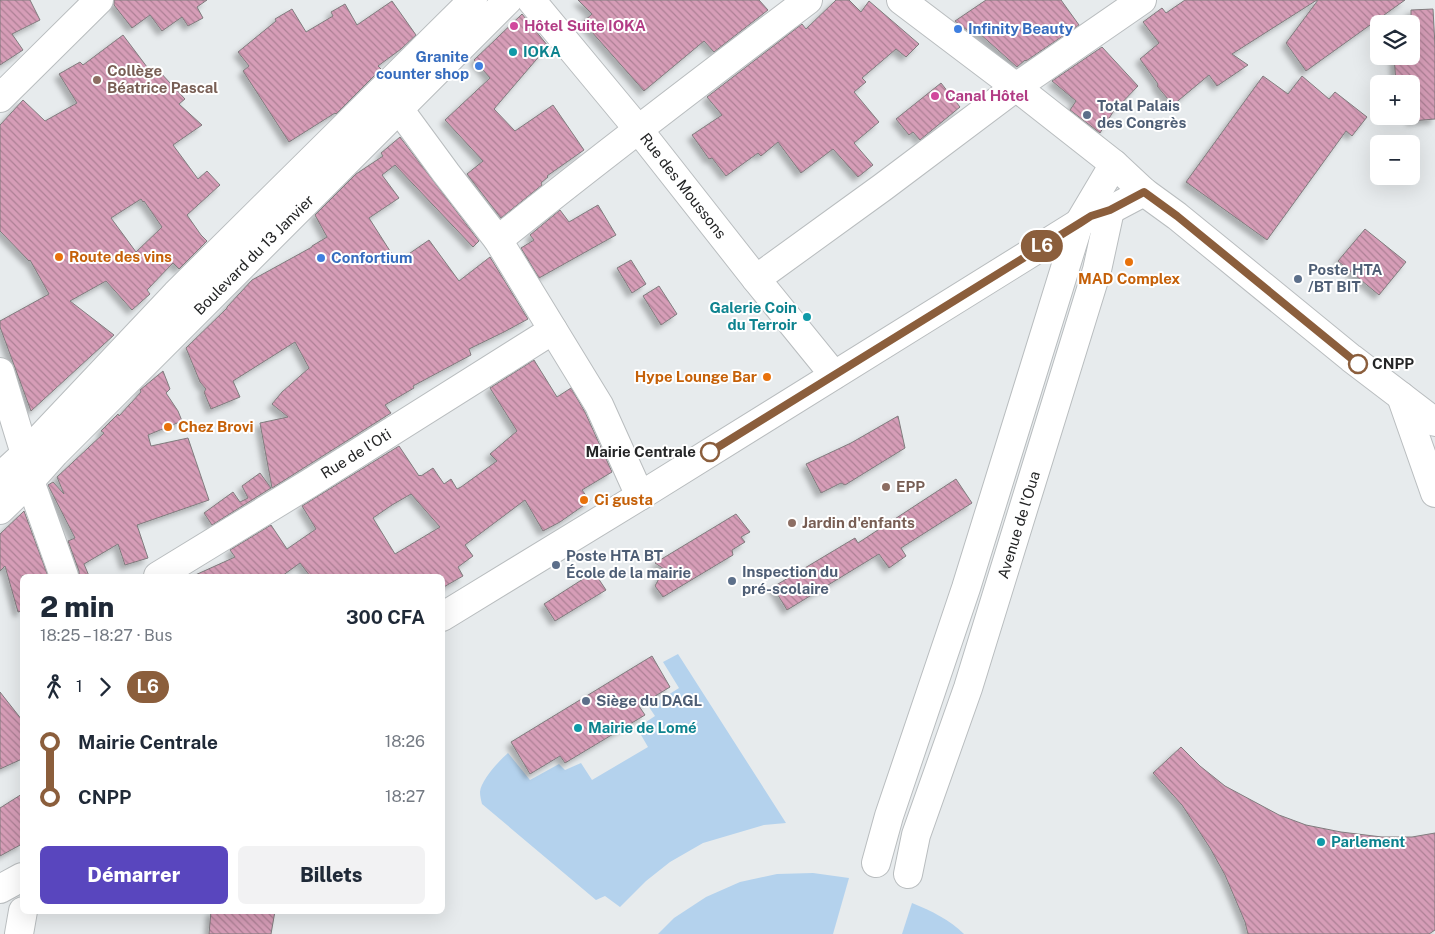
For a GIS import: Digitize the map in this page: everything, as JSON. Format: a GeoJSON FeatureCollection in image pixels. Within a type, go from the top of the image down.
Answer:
{"type":"FeatureCollection","features":[{"type":"Feature","properties":{"kind":"main road"},"geometry":{"type":"LineString","coordinates":[[0,98],[99,0]]}},
{"type":"Feature","properties":{"kind":"main road","name":"Boulevard du 13 Janvier"},"geometry":{"type":"LineString","coordinates":[[0,477],[25,454],[176,294],[473,0]]}},
{"type":"Feature","properties":{"kind":"main road","name":"Boulevard du 13 Janvier"},"geometry":{"type":"LineString","coordinates":[[0,510],[508,0]]}},
{"type":"Feature","properties":{"kind":"main road","name":"Rue des Moussons"},"geometry":{"type":"LineString","coordinates":[[531,0],[638,129],[834,375]]}},
{"type":"Feature","properties":{"kind":"main road"},"geometry":{"type":"LineString","coordinates":[[498,240],[638,129],[808,0]]}},
{"type":"Feature","properties":{"kind":"main road"},"geometry":{"type":"LineString","coordinates":[[901,0],[1016,86],[1114,164],[1144,192],[1185,222],[1351,358],[1435,422]]}},
{"type":"Feature","properties":{"kind":"main road"},"geometry":{"type":"LineString","coordinates":[[756,279],[883,187],[1016,86],[1142,0]]}},
{"type":"Feature","properties":{"kind":"main road"},"geometry":{"type":"LineString","coordinates":[[399,110],[498,240],[599,405],[640,496]]}},
{"type":"Feature","properties":{"kind":"main road"},"geometry":{"type":"LineString","coordinates":[[876,863],[889,816],[966,588],[1080,223],[1114,164]]}},
{"type":"Feature","properties":{"kind":"main road"},"geometry":{"type":"LineString","coordinates":[[445,615],[1091,216],[1110,210],[1144,192]]}},
{"type":"Feature","properties":{"kind":"main road","name":"Avenue de l'Oua"},"geometry":{"type":"LineString","coordinates":[[908,874],[916,834],[968,688],[1087,305],[1110,210]]}},
{"type":"Feature","properties":{"kind":"main road","name":"Rue de l'Oti"},"geometry":{"type":"LineString","coordinates":[[161,574],[553,330]]}},
{"type":"Feature","properties":{"kind":"main road"},"geometry":{"type":"LineString","coordinates":[[0,372],[25,454],[30,481],[63,574]]}},
{"type":"Feature","properties":{"kind":"main road"},"geometry":{"type":"LineString","coordinates":[[1401,396],[1435,493]]}},
{"type":"Feature","properties":{"kind":"main road"},"geometry":{"type":"LineString","coordinates":[[0,889],[20,878]]}},
{"type":"Feature","properties":{"kind":"main road"},"geometry":{"type":"LineString","coordinates":[[20,934],[23,914]]}},
{"type":"Feature","properties":{"kind":"shaded area"},"geometry":{"type":"Polygon","coordinates":[[[678,654],[786,823],[764,825],[703,843],[670,862],[646,881],[620,907],[605,896],[596,900],[482,804],[480,796],[481,787],[487,776],[508,753],[530,780],[559,764],[565,770],[581,763],[592,780],[648,747],[637,728],[655,716],[649,707],[679,688],[663,662],[678,654]]]}},
{"type":"Feature","properties":{"kind":"shaded area"},"geometry":{"type":"Polygon","coordinates":[[[813,873],[849,878],[833,934],[658,934],[674,918],[706,897],[740,882],[777,874],[813,873]]]}},
{"type":"Feature","properties":{"kind":"shaded area"},"geometry":{"type":"Polygon","coordinates":[[[912,903],[933,912],[964,934],[902,934],[912,903]]]}},
{"type":"Feature","properties":{"kind":"building"},"geometry":{"type":"Polygon","coordinates":[[[0,0],[30,0],[40,20],[12,34],[23,50],[0,65],[0,0]]]}},
{"type":"Feature","properties":{"kind":"building"},"geometry":{"type":"Polygon","coordinates":[[[114,0],[207,0],[197,7],[203,18],[188,26],[182,17],[162,31],[150,15],[132,28],[114,5],[114,0]]]}},
{"type":"Feature","properties":{"kind":"building"},"geometry":{"type":"Polygon","coordinates":[[[578,0],[759,0],[768,10],[714,52],[704,41],[644,91],[583,22],[592,14],[578,0]]]}},
{"type":"Feature","properties":{"kind":"building"},"geometry":{"type":"Polygon","coordinates":[[[836,0],[849,0],[861,12],[869,1],[919,44],[906,57],[896,49],[862,78],[866,82],[854,92],[879,122],[854,143],[873,165],[858,177],[833,149],[801,173],[778,142],[761,156],[758,153],[726,176],[712,158],[709,159],[692,135],[722,115],[707,97],[802,24],[806,29],[836,0]]]}},
{"type":"Feature","properties":{"kind":"building"},"geometry":{"type":"Polygon","coordinates":[[[986,0],[1061,0],[1079,25],[1017,67],[979,33],[975,36],[955,21],[986,0]]]}},
{"type":"Feature","properties":{"kind":"building"},"geometry":{"type":"Polygon","coordinates":[[[1185,0],[1317,0],[1232,54],[1248,65],[1217,86],[1209,75],[1173,105],[1157,86],[1158,84],[1140,59],[1159,43],[1143,22],[1162,8],[1166,13],[1185,0]]]}},
{"type":"Feature","properties":{"kind":"building"},"geometry":{"type":"Polygon","coordinates":[[[1318,0],[1405,0],[1384,15],[1370,15],[1370,25],[1306,71],[1286,43],[1318,0]]]}},
{"type":"Feature","properties":{"kind":"building"},"geometry":{"type":"Polygon","coordinates":[[[392,1],[416,35],[378,66],[381,69],[336,114],[289,142],[243,71],[249,66],[238,52],[276,21],[275,19],[292,9],[306,32],[333,16],[331,12],[345,4],[357,25],[392,1]]]}},
{"type":"Feature","properties":{"kind":"building"},"geometry":{"type":"Polygon","coordinates":[[[1433,9],[1435,119],[1420,120],[1420,75],[1395,75],[1395,65],[1420,65],[1420,15],[1411,15],[1411,10],[1433,9]]]}},
{"type":"Feature","properties":{"kind":"building"},"geometry":{"type":"Polygon","coordinates":[[[522,14],[548,46],[494,109],[515,131],[553,105],[584,150],[547,176],[541,183],[542,185],[501,218],[467,174],[483,161],[445,120],[490,78],[474,60],[522,14]]]}},
{"type":"Feature","properties":{"kind":"building"},"geometry":{"type":"Polygon","coordinates":[[[123,35],[153,75],[158,70],[185,99],[179,104],[202,125],[173,145],[198,179],[207,171],[220,185],[187,215],[207,241],[179,269],[173,263],[147,290],[150,294],[132,310],[106,281],[70,301],[114,335],[31,411],[0,327],[0,321],[49,294],[30,260],[0,231],[0,125],[23,100],[45,121],[77,103],[59,74],[80,62],[83,65],[123,35]],[[141,199],[111,218],[136,252],[162,227],[141,199]]]}},
{"type":"Feature","properties":{"kind":"building"},"geometry":{"type":"Polygon","coordinates":[[[1102,47],[1138,86],[1113,112],[1100,133],[1070,110],[1076,101],[1052,81],[1102,47]]]}},
{"type":"Feature","properties":{"kind":"building"},"geometry":{"type":"Polygon","coordinates":[[[1263,76],[1288,94],[1302,76],[1329,99],[1335,92],[1367,117],[1352,136],[1346,131],[1267,240],[1186,182],[1263,76]]]}},
{"type":"Feature","properties":{"kind":"building"},"geometry":{"type":"Polygon","coordinates":[[[941,83],[960,107],[920,140],[913,132],[909,135],[896,119],[941,83]]]}},
{"type":"Feature","properties":{"kind":"building"},"geometry":{"type":"Polygon","coordinates":[[[400,137],[479,241],[473,247],[395,165],[382,175],[399,198],[369,218],[397,262],[429,240],[459,281],[490,257],[528,319],[469,349],[471,355],[413,386],[414,388],[385,405],[391,413],[272,488],[260,423],[288,417],[272,404],[282,392],[309,368],[295,342],[233,381],[240,397],[211,409],[204,392],[206,389],[200,382],[186,348],[227,308],[252,280],[327,237],[315,215],[356,174],[383,156],[381,153],[400,137]]]}},
{"type":"Feature","properties":{"kind":"building"},"geometry":{"type":"Polygon","coordinates":[[[598,205],[616,235],[539,278],[521,248],[534,240],[530,235],[560,210],[569,222],[598,205]]]}},
{"type":"Feature","properties":{"kind":"building"},"geometry":{"type":"Polygon","coordinates":[[[1365,229],[1406,262],[1379,295],[1338,261],[1365,229]]]}},
{"type":"Feature","properties":{"kind":"building"},"geometry":{"type":"Polygon","coordinates":[[[631,260],[646,284],[632,293],[617,268],[631,260]]]}},
{"type":"Feature","properties":{"kind":"building"},"geometry":{"type":"Polygon","coordinates":[[[659,286],[677,314],[661,325],[643,296],[659,286]]]}},
{"type":"Feature","properties":{"kind":"building"},"geometry":{"type":"Polygon","coordinates":[[[534,360],[557,397],[571,388],[585,412],[612,472],[582,490],[590,501],[560,522],[543,531],[525,500],[465,545],[473,556],[458,567],[463,576],[445,586],[445,574],[308,574],[300,563],[285,574],[197,574],[235,557],[230,550],[271,525],[287,549],[316,529],[302,506],[399,446],[419,476],[433,468],[444,484],[451,479],[457,489],[497,461],[490,454],[517,431],[490,388],[534,360]],[[411,494],[373,518],[395,554],[440,527],[411,494]]]}},
{"type":"Feature","properties":{"kind":"building"},"geometry":{"type":"Polygon","coordinates":[[[163,371],[170,389],[166,393],[182,421],[148,435],[151,446],[188,438],[209,500],[137,525],[148,558],[125,565],[118,544],[84,564],[88,574],[79,574],[68,541],[75,538],[48,485],[53,482],[64,494],[57,477],[104,433],[101,431],[118,414],[119,416],[141,392],[140,390],[163,371]]]}},
{"type":"Feature","properties":{"kind":"building"},"geometry":{"type":"Polygon","coordinates":[[[898,416],[905,448],[845,485],[841,483],[821,493],[806,464],[851,443],[898,416]]]}},
{"type":"Feature","properties":{"kind":"building"},"geometry":{"type":"Polygon","coordinates":[[[260,473],[271,488],[212,525],[204,513],[233,492],[240,502],[248,498],[242,486],[260,473]]]}},
{"type":"Feature","properties":{"kind":"building"},"geometry":{"type":"Polygon","coordinates":[[[956,479],[972,503],[901,548],[906,556],[889,568],[879,554],[787,610],[773,587],[855,538],[858,543],[956,479]]]}},
{"type":"Feature","properties":{"kind":"building"},"geometry":{"type":"Polygon","coordinates":[[[24,511],[47,574],[20,574],[20,612],[18,612],[5,566],[0,571],[0,534],[24,511]]]}},
{"type":"Feature","properties":{"kind":"building"},"geometry":{"type":"Polygon","coordinates":[[[736,514],[750,532],[741,537],[745,542],[732,550],[733,555],[663,597],[655,586],[664,569],[655,563],[736,514]]]}},
{"type":"Feature","properties":{"kind":"building"},"geometry":{"type":"Polygon","coordinates":[[[594,572],[606,590],[555,621],[544,604],[594,572]]]}},
{"type":"Feature","properties":{"kind":"building","name":"Mairie de Lomé"},"geometry":{"type":"Polygon","coordinates":[[[652,656],[670,687],[639,706],[645,715],[565,763],[560,756],[530,774],[511,742],[652,656]]]}},
{"type":"Feature","properties":{"kind":"building"},"geometry":{"type":"Polygon","coordinates":[[[0,692],[20,717],[20,760],[0,769],[0,692]]]}},
{"type":"Feature","properties":{"kind":"building","name":"Parlement"},"geometry":{"type":"Polygon","coordinates":[[[1181,747],[1200,766],[1225,786],[1279,815],[1306,825],[1382,837],[1412,837],[1435,833],[1435,930],[1429,934],[1248,934],[1245,922],[1225,875],[1210,848],[1182,805],[1153,773],[1181,747]]]}},
{"type":"Feature","properties":{"kind":"building"},"geometry":{"type":"Polygon","coordinates":[[[20,795],[20,845],[0,856],[0,808],[20,795]]]}},
{"type":"Feature","properties":{"kind":"building"},"geometry":{"type":"Polygon","coordinates":[[[211,914],[274,914],[271,934],[209,934],[211,914]]]}},
{"type":"Feature","properties":{"kind":"bus line","name":"L6"},"geometry":{"type":"LineString","coordinates":[[710,452],[1091,216],[1110,210],[1144,192],[1177,216],[1358,364]]}},
{"type":"Feature","properties":{"kind":"place","name":"Hôtel Suite IOKA"},"geometry":{"type":"Point","coordinates":[514,26]}},
{"type":"Feature","properties":{"kind":"place","name":"Infinity Beauty"},"geometry":{"type":"Point","coordinates":[958,29]}},
{"type":"Feature","properties":{"kind":"place","name":"IOKA"},"geometry":{"type":"Point","coordinates":[513,52]}},
{"type":"Feature","properties":{"kind":"place","name":"Granite counter shop"},"geometry":{"type":"Point","coordinates":[479,66]}},
{"type":"Feature","properties":{"kind":"place","name":"Collège Béatrice Pascal"},"geometry":{"type":"Point","coordinates":[97,80]}},
{"type":"Feature","properties":{"kind":"place","name":"Canal Hôtel"},"geometry":{"type":"Point","coordinates":[935,96]}},
{"type":"Feature","properties":{"kind":"place","name":"Total Palais des Congrès"},"geometry":{"type":"Point","coordinates":[1087,115]}},
{"type":"Feature","properties":{"kind":"place","name":"Route des vins"},"geometry":{"type":"Point","coordinates":[59,257]}},
{"type":"Feature","properties":{"kind":"place","name":"Confortium"},"geometry":{"type":"Point","coordinates":[321,258]}},
{"type":"Feature","properties":{"kind":"place","name":"MAD Complex"},"geometry":{"type":"Point","coordinates":[1129,262]}},
{"type":"Feature","properties":{"kind":"place","name":"Poste HTA /BT BIT"},"geometry":{"type":"Point","coordinates":[1298,279]}},
{"type":"Feature","properties":{"kind":"place","name":"Galerie Coin du Terroir"},"geometry":{"type":"Point","coordinates":[807,317]}},
{"type":"Feature","properties":{"kind":"place","name":"CNPP"},"geometry":{"type":"Point","coordinates":[1358,364]}},
{"type":"Feature","properties":{"kind":"place","name":"Hype Lounge Bar"},"geometry":{"type":"Point","coordinates":[767,377]}},
{"type":"Feature","properties":{"kind":"place","name":"Chez Brovi"},"geometry":{"type":"Point","coordinates":[168,427]}},
{"type":"Feature","properties":{"kind":"place","name":"Mairie Centrale"},"geometry":{"type":"Point","coordinates":[710,452]}},
{"type":"Feature","properties":{"kind":"place","name":"EPP"},"geometry":{"type":"Point","coordinates":[886,487]}},
{"type":"Feature","properties":{"kind":"place","name":"Ci gusta"},"geometry":{"type":"Point","coordinates":[584,500]}},
{"type":"Feature","properties":{"kind":"place","name":"Jardin d'enfants"},"geometry":{"type":"Point","coordinates":[792,523]}},
{"type":"Feature","properties":{"kind":"place","name":"Poste HTA BT École de la mairie"},"geometry":{"type":"Point","coordinates":[556,565]}},
{"type":"Feature","properties":{"kind":"place","name":"Inspection du pré-scolaire"},"geometry":{"type":"Point","coordinates":[732,581]}},
{"type":"Feature","properties":{"kind":"place","name":"Siège du DAGL"},"geometry":{"type":"Point","coordinates":[586,701]}},
{"type":"Feature","properties":{"kind":"place","name":"Mairie de Lomé"},"geometry":{"type":"Point","coordinates":[578,728]}},
{"type":"Feature","properties":{"kind":"place","name":"Parlement"},"geometry":{"type":"Point","coordinates":[1321,842]}}]}
